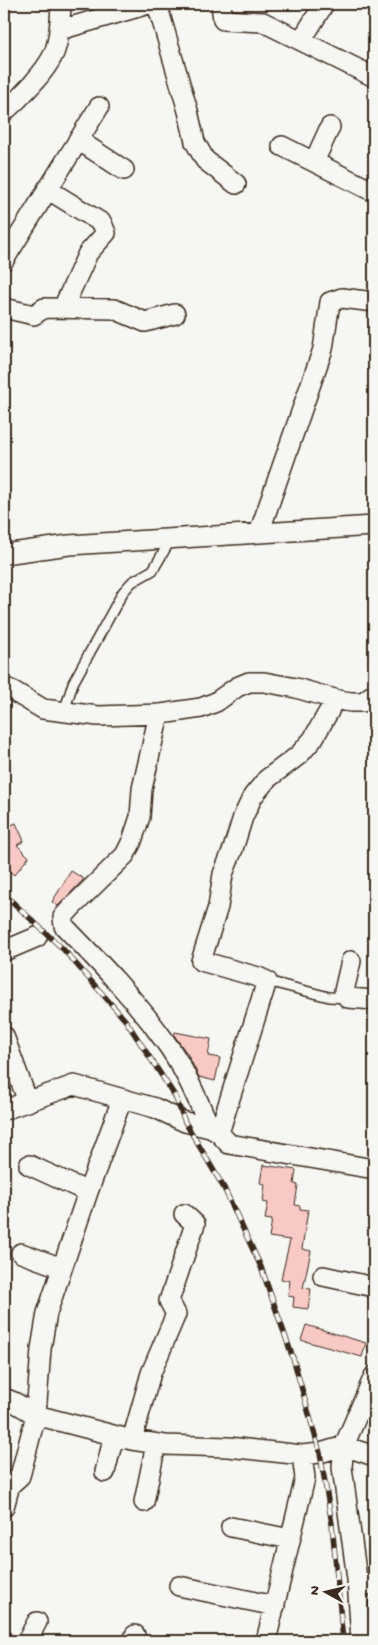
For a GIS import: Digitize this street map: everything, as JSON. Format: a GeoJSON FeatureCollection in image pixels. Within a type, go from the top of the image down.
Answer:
{"type":"FeatureCollection","features":[{"type":"Feature","properties":{"kind":"street"},"geometry":{"type":"LineString","coordinates":[[4,112],[22,96],[54,54],[60,30],[61,4]]}},
{"type":"Feature","properties":{"kind":"street"},"geometry":{"type":"LineString","coordinates":[[60,30],[149,4]]}},
{"type":"Feature","properties":{"kind":"street"},"geometry":{"type":"LineString","coordinates":[[157,4],[195,142],[205,160],[236,184]]}},
{"type":"Feature","properties":{"kind":"street"},"geometry":{"type":"LineString","coordinates":[[221,4],[223,20],[263,22],[374,77]]}},
{"type":"Feature","properties":{"kind":"street"},"geometry":{"type":"LineString","coordinates":[[301,41],[324,4]]}},
{"type":"Feature","properties":{"kind":"street"},"geometry":{"type":"LineString","coordinates":[[4,260],[99,107]]}},
{"type":"Feature","properties":{"kind":"street"},"geometry":{"type":"LineString","coordinates":[[314,162],[330,127]]}},
{"type":"Feature","properties":{"kind":"street"},"geometry":{"type":"LineString","coordinates":[[78,140],[124,170]]}},
{"type":"Feature","properties":{"kind":"street"},"geometry":{"type":"LineString","coordinates":[[282,146],[374,192]]}},
{"type":"Feature","properties":{"kind":"street"},"geometry":{"type":"LineString","coordinates":[[47,189],[102,223],[106,233],[88,253],[63,308]]}},
{"type":"Feature","properties":{"kind":"street"},"geometry":{"type":"LineString","coordinates":[[259,533],[323,349],[330,302],[342,298],[374,302]]}},
{"type":"Feature","properties":{"kind":"street"},"geometry":{"type":"LineString","coordinates":[[4,308],[34,315],[44,308],[114,309],[145,322],[175,314]]}},
{"type":"Feature","properties":{"kind":"street"},"geometry":{"type":"LineString","coordinates":[[4,554],[69,545],[374,526]]}},
{"type":"Feature","properties":{"kind":"street"},"geometry":{"type":"LineString","coordinates":[[4,687],[43,709],[98,716],[158,714],[201,708],[216,702],[237,687],[249,682],[264,682],[296,688],[333,699],[352,702],[363,702],[374,694]]}},
{"type":"Feature","properties":{"kind":"street"},"geometry":{"type":"LineString","coordinates":[[215,1130],[267,981],[201,961],[218,907],[223,874],[243,817],[253,796],[267,780],[299,755],[313,739],[329,711],[333,699]]}},
{"type":"Feature","properties":{"kind":"street"},"geometry":{"type":"LineString","coordinates":[[158,714],[142,789],[140,817],[132,841],[125,855],[63,917],[64,926],[126,990],[166,1042],[215,1130],[230,1144],[374,1169]]}},
{"type":"Feature","properties":{"kind":"street"},"geometry":{"type":"LineString","coordinates":[[4,951],[37,937]]}},
{"type":"Feature","properties":{"kind":"street"},"geometry":{"type":"LineString","coordinates":[[351,961],[344,991],[348,998],[374,1000]]}},
{"type":"Feature","properties":{"kind":"street"},"geometry":{"type":"LineString","coordinates":[[4,1036],[28,1102]]}},
{"type":"Feature","properties":{"kind":"street"},"geometry":{"type":"LineString","coordinates":[[4,1110],[74,1085],[155,1108],[185,1122],[215,1130]]}},
{"type":"Feature","properties":{"kind":"street"},"geometry":{"type":"LineString","coordinates":[[4,1507],[10,1485],[20,1476],[36,1415],[47,1313],[122,1099]]}},
{"type":"Feature","properties":{"kind":"street"},"geometry":{"type":"LineString","coordinates":[[29,1165],[88,1192]]}},
{"type":"Feature","properties":{"kind":"street"},"geometry":{"type":"LineString","coordinates":[[105,1472],[123,1438],[176,1314],[169,1301],[197,1220]]}},
{"type":"Feature","properties":{"kind":"street"},"geometry":{"type":"LineString","coordinates":[[21,1253],[62,1268]]}},
{"type":"Feature","properties":{"kind":"street"},"geometry":{"type":"LineString","coordinates":[[323,1276],[374,1287]]}},
{"type":"Feature","properties":{"kind":"street"},"geometry":{"type":"LineString","coordinates":[[361,1641],[366,1582],[342,1467],[344,1446],[370,1398],[374,1376]]}},
{"type":"Feature","properties":{"kind":"street"},"geometry":{"type":"LineString","coordinates":[[4,1398],[36,1415],[123,1438],[165,1446],[228,1447],[302,1455],[320,1453],[344,1446],[374,1456]]}},
{"type":"Feature","properties":{"kind":"street"},"geometry":{"type":"LineString","coordinates":[[144,1502],[156,1444]]}},
{"type":"Feature","properties":{"kind":"street"},"geometry":{"type":"LineString","coordinates":[[266,1641],[305,1478],[302,1455]]}},
{"type":"Feature","properties":{"kind":"street"},"geometry":{"type":"LineString","coordinates":[[231,1527],[290,1539]]}},
{"type":"Feature","properties":{"kind":"street"},"geometry":{"type":"LineString","coordinates":[[179,1586],[275,1606]]}},
{"type":"Feature","properties":{"kind":"street"},"geometry":{"type":"LineString","coordinates":[[27,1641],[37,1622]]}},
{"type":"Feature","properties":{"kind":"lane"},"geometry":{"type":"LineString","coordinates":[[64,713],[73,682],[123,592],[132,582],[153,570],[171,539]]}},
{"type":"Feature","properties":{"kind":"lane"},"geometry":{"type":"LineString","coordinates":[[267,981],[329,997],[348,998]]}},
{"type":"Feature","properties":{"kind":"building"},"geometry":{"type":"Polygon","coordinates":[[[16,823],[24,841],[17,845],[29,857],[14,875],[4,866],[4,828],[16,823]]]}},
{"type":"Feature","properties":{"kind":"building"},"geometry":{"type":"Polygon","coordinates":[[[71,871],[84,879],[58,906],[52,902],[71,871]]]}},
{"type":"Feature","properties":{"kind":"building"},"geometry":{"type":"Polygon","coordinates":[[[175,1032],[211,1039],[208,1056],[220,1058],[215,1081],[199,1077],[188,1055],[174,1035],[175,1032]]]}},
{"type":"Feature","properties":{"kind":"building"},"geometry":{"type":"Polygon","coordinates":[[[263,1165],[296,1170],[294,1184],[298,1185],[295,1205],[300,1206],[300,1209],[308,1210],[302,1249],[311,1251],[303,1288],[311,1289],[308,1309],[293,1307],[294,1297],[288,1296],[290,1281],[281,1279],[290,1240],[269,1237],[272,1220],[265,1219],[268,1203],[263,1202],[265,1184],[260,1183],[263,1165]]]}},
{"type":"Feature","properties":{"kind":"building"},"geometry":{"type":"Polygon","coordinates":[[[306,1325],[366,1343],[362,1357],[301,1340],[306,1325]]]}},
{"type":"Feature","properties":{"kind":"railway"},"geometry":{"type":"LineString","coordinates":[[4,894],[63,949],[126,1021],[175,1096],[185,1122],[224,1188],[261,1267],[294,1361],[320,1453],[332,1524],[343,1641]]}}]}
